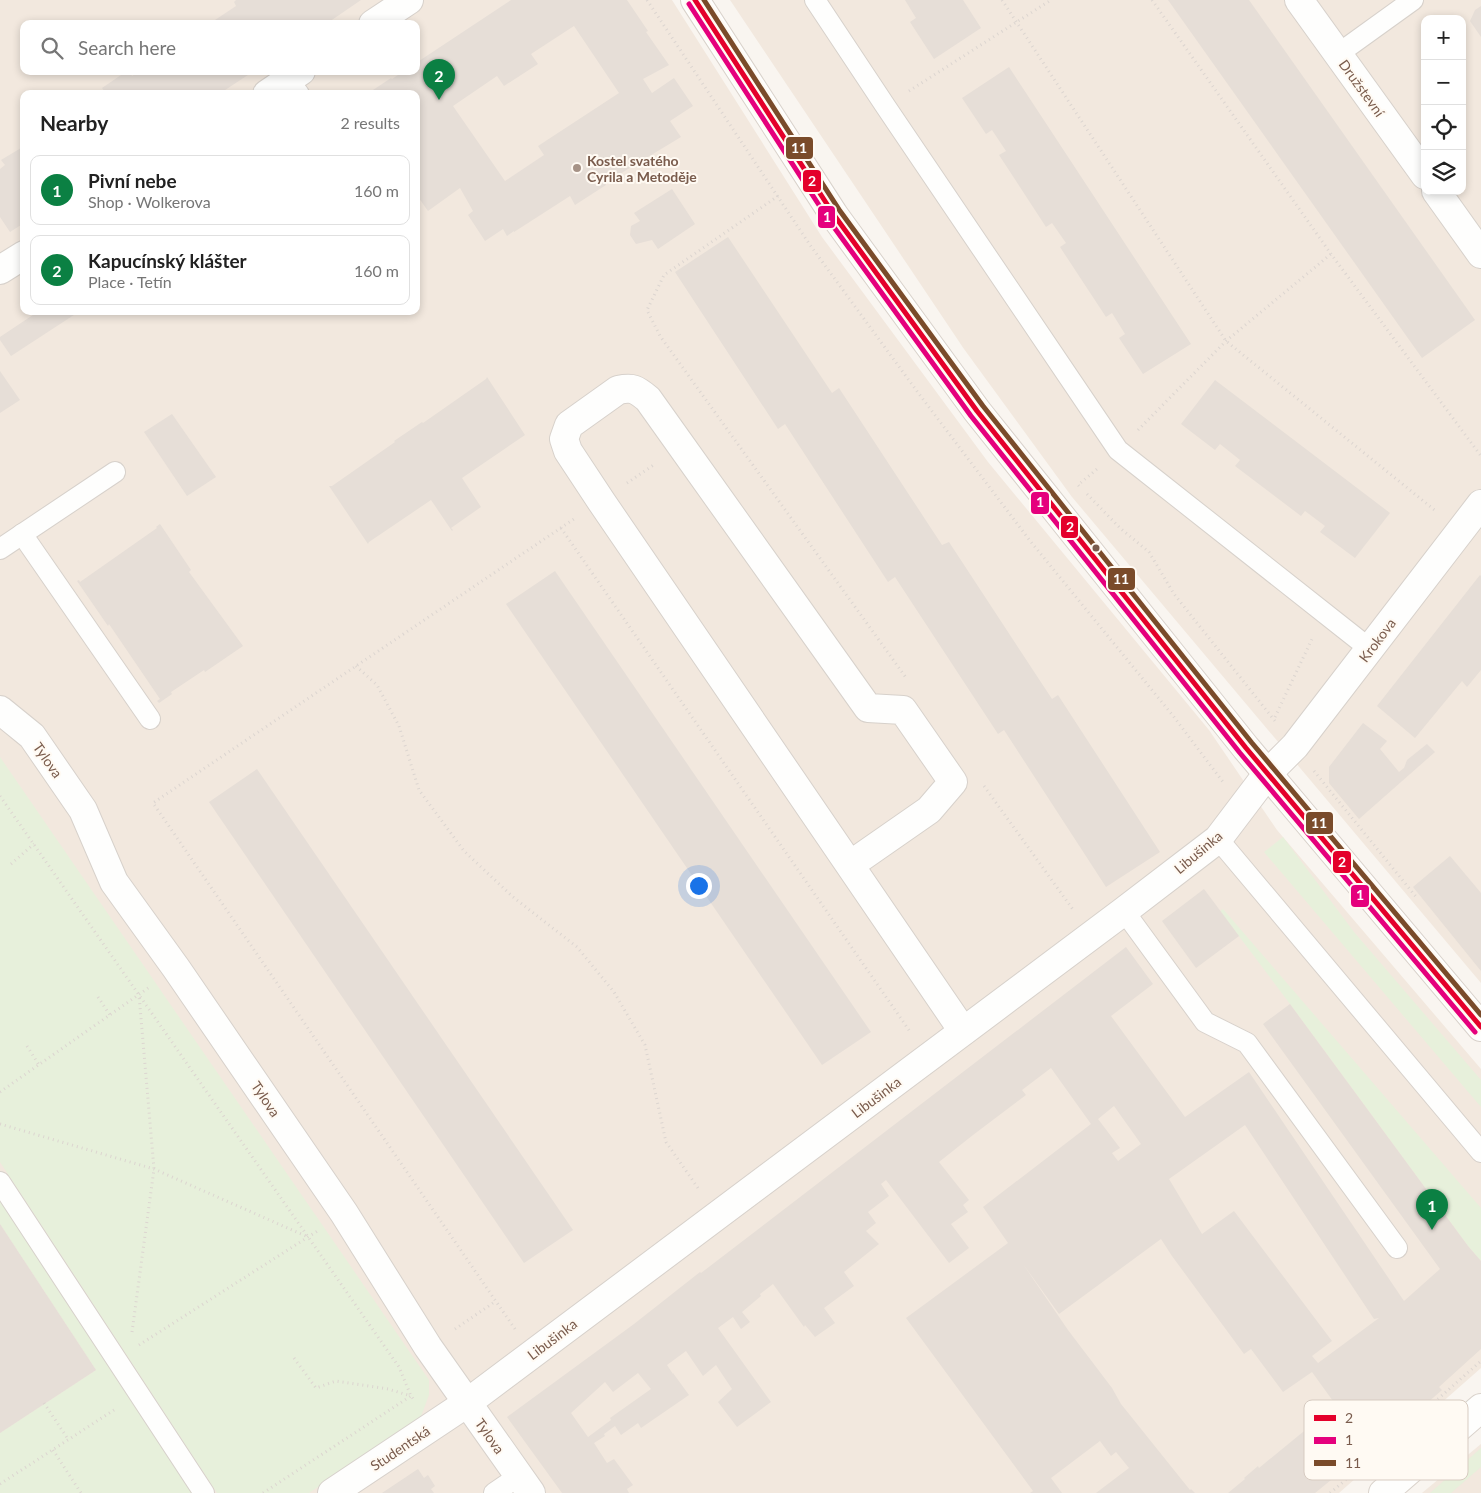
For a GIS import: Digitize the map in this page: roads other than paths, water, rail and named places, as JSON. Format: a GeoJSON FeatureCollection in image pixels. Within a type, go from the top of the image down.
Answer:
{"type":"FeatureCollection","features":[{"type":"Feature","properties":{"kind":"street"},"geometry":{"type":"LineString","coordinates":[[379,20],[409,0]]}},
{"type":"Feature","properties":{"kind":"street"},"geometry":{"type":"LineString","coordinates":[[695,0],[834,215],[977,411],[1246,748],[1481,1027]]}},
{"type":"Feature","properties":{"kind":"street","name":"Družstevní"},"geometry":{"type":"LineString","coordinates":[[1299,0],[1421,169]]}},
{"type":"Feature","properties":{"kind":"street"},"geometry":{"type":"LineString","coordinates":[[1439,195],[1481,254]]}},
{"type":"Feature","properties":{"kind":"street"},"geometry":{"type":"LineString","coordinates":[[0,270],[20,258]]}},
{"type":"Feature","properties":{"kind":"street"},"geometry":{"type":"LineString","coordinates":[[850,865],[929,810],[953,782],[903,710],[868,708],[648,399],[636,389],[618,390],[569,425],[564,439],[568,452],[963,1031]]}},
{"type":"Feature","properties":{"kind":"street","name":"Krokova"},"geometry":{"type":"LineString","coordinates":[[1268,773],[1294,746],[1481,504]]}},
{"type":"Feature","properties":{"kind":"street","name":"Tylova"},"geometry":{"type":"LineString","coordinates":[[0,710],[32,736],[83,810],[114,882],[176,968],[344,1213],[428,1347],[525,1484]]}},
{"type":"Feature","properties":{"kind":"street","name":"Libušinka"},"geometry":{"type":"LineString","coordinates":[[467,1403],[1218,839],[1268,773]]}},
{"type":"Feature","properties":{"kind":"street","name":"Studentská"},"geometry":{"type":"LineString","coordinates":[[332,1493],[467,1403]]}},
{"type":"Feature","properties":{"kind":"street"},"geometry":{"type":"LineString","coordinates":[[1468,1419],[1481,1408]]}},
{"type":"Feature","properties":{"kind":"street"},"geometry":{"type":"LineString","coordinates":[[1383,1493],[1398,1480]]}},
{"type":"Feature","properties":{"kind":"lane"},"geometry":{"type":"LineString","coordinates":[[815,0],[1118,450],[1370,649]]}},
{"type":"Feature","properties":{"kind":"lane"},"geometry":{"type":"LineString","coordinates":[[1338,54],[1414,0]]}},
{"type":"Feature","properties":{"kind":"lane"},"geometry":{"type":"LineString","coordinates":[[0,549],[115,472]]}},
{"type":"Feature","properties":{"kind":"lane"},"geometry":{"type":"LineString","coordinates":[[22,534],[150,719]]}},
{"type":"Feature","properties":{"kind":"lane"},"geometry":{"type":"LineString","coordinates":[[1218,839],[1481,1152]]}},
{"type":"Feature","properties":{"kind":"lane"},"geometry":{"type":"LineString","coordinates":[[1124,910],[1205,1022],[1247,1043],[1397,1248]]}},
{"type":"Feature","properties":{"kind":"lane"},"geometry":{"type":"LineString","coordinates":[[0,1182],[204,1493]]}},
{"type":"Feature","properties":{"kind":"lane"},"geometry":{"type":"LineString","coordinates":[[494,1493],[525,1484]]}},
{"type":"Feature","properties":{"kind":"place","name":"Kapucínský klášter"},"geometry":{"type":"Point","coordinates":[439,100]}},
{"type":"Feature","properties":{"kind":"place","name":"Kostel svatého Cyrila a Metoděje"},"geometry":{"type":"Point","coordinates":[577,168]}},
{"type":"Feature","properties":{"kind":"place","name":"Pivní nebe"},"geometry":{"type":"Point","coordinates":[1432,1230]}}]}
